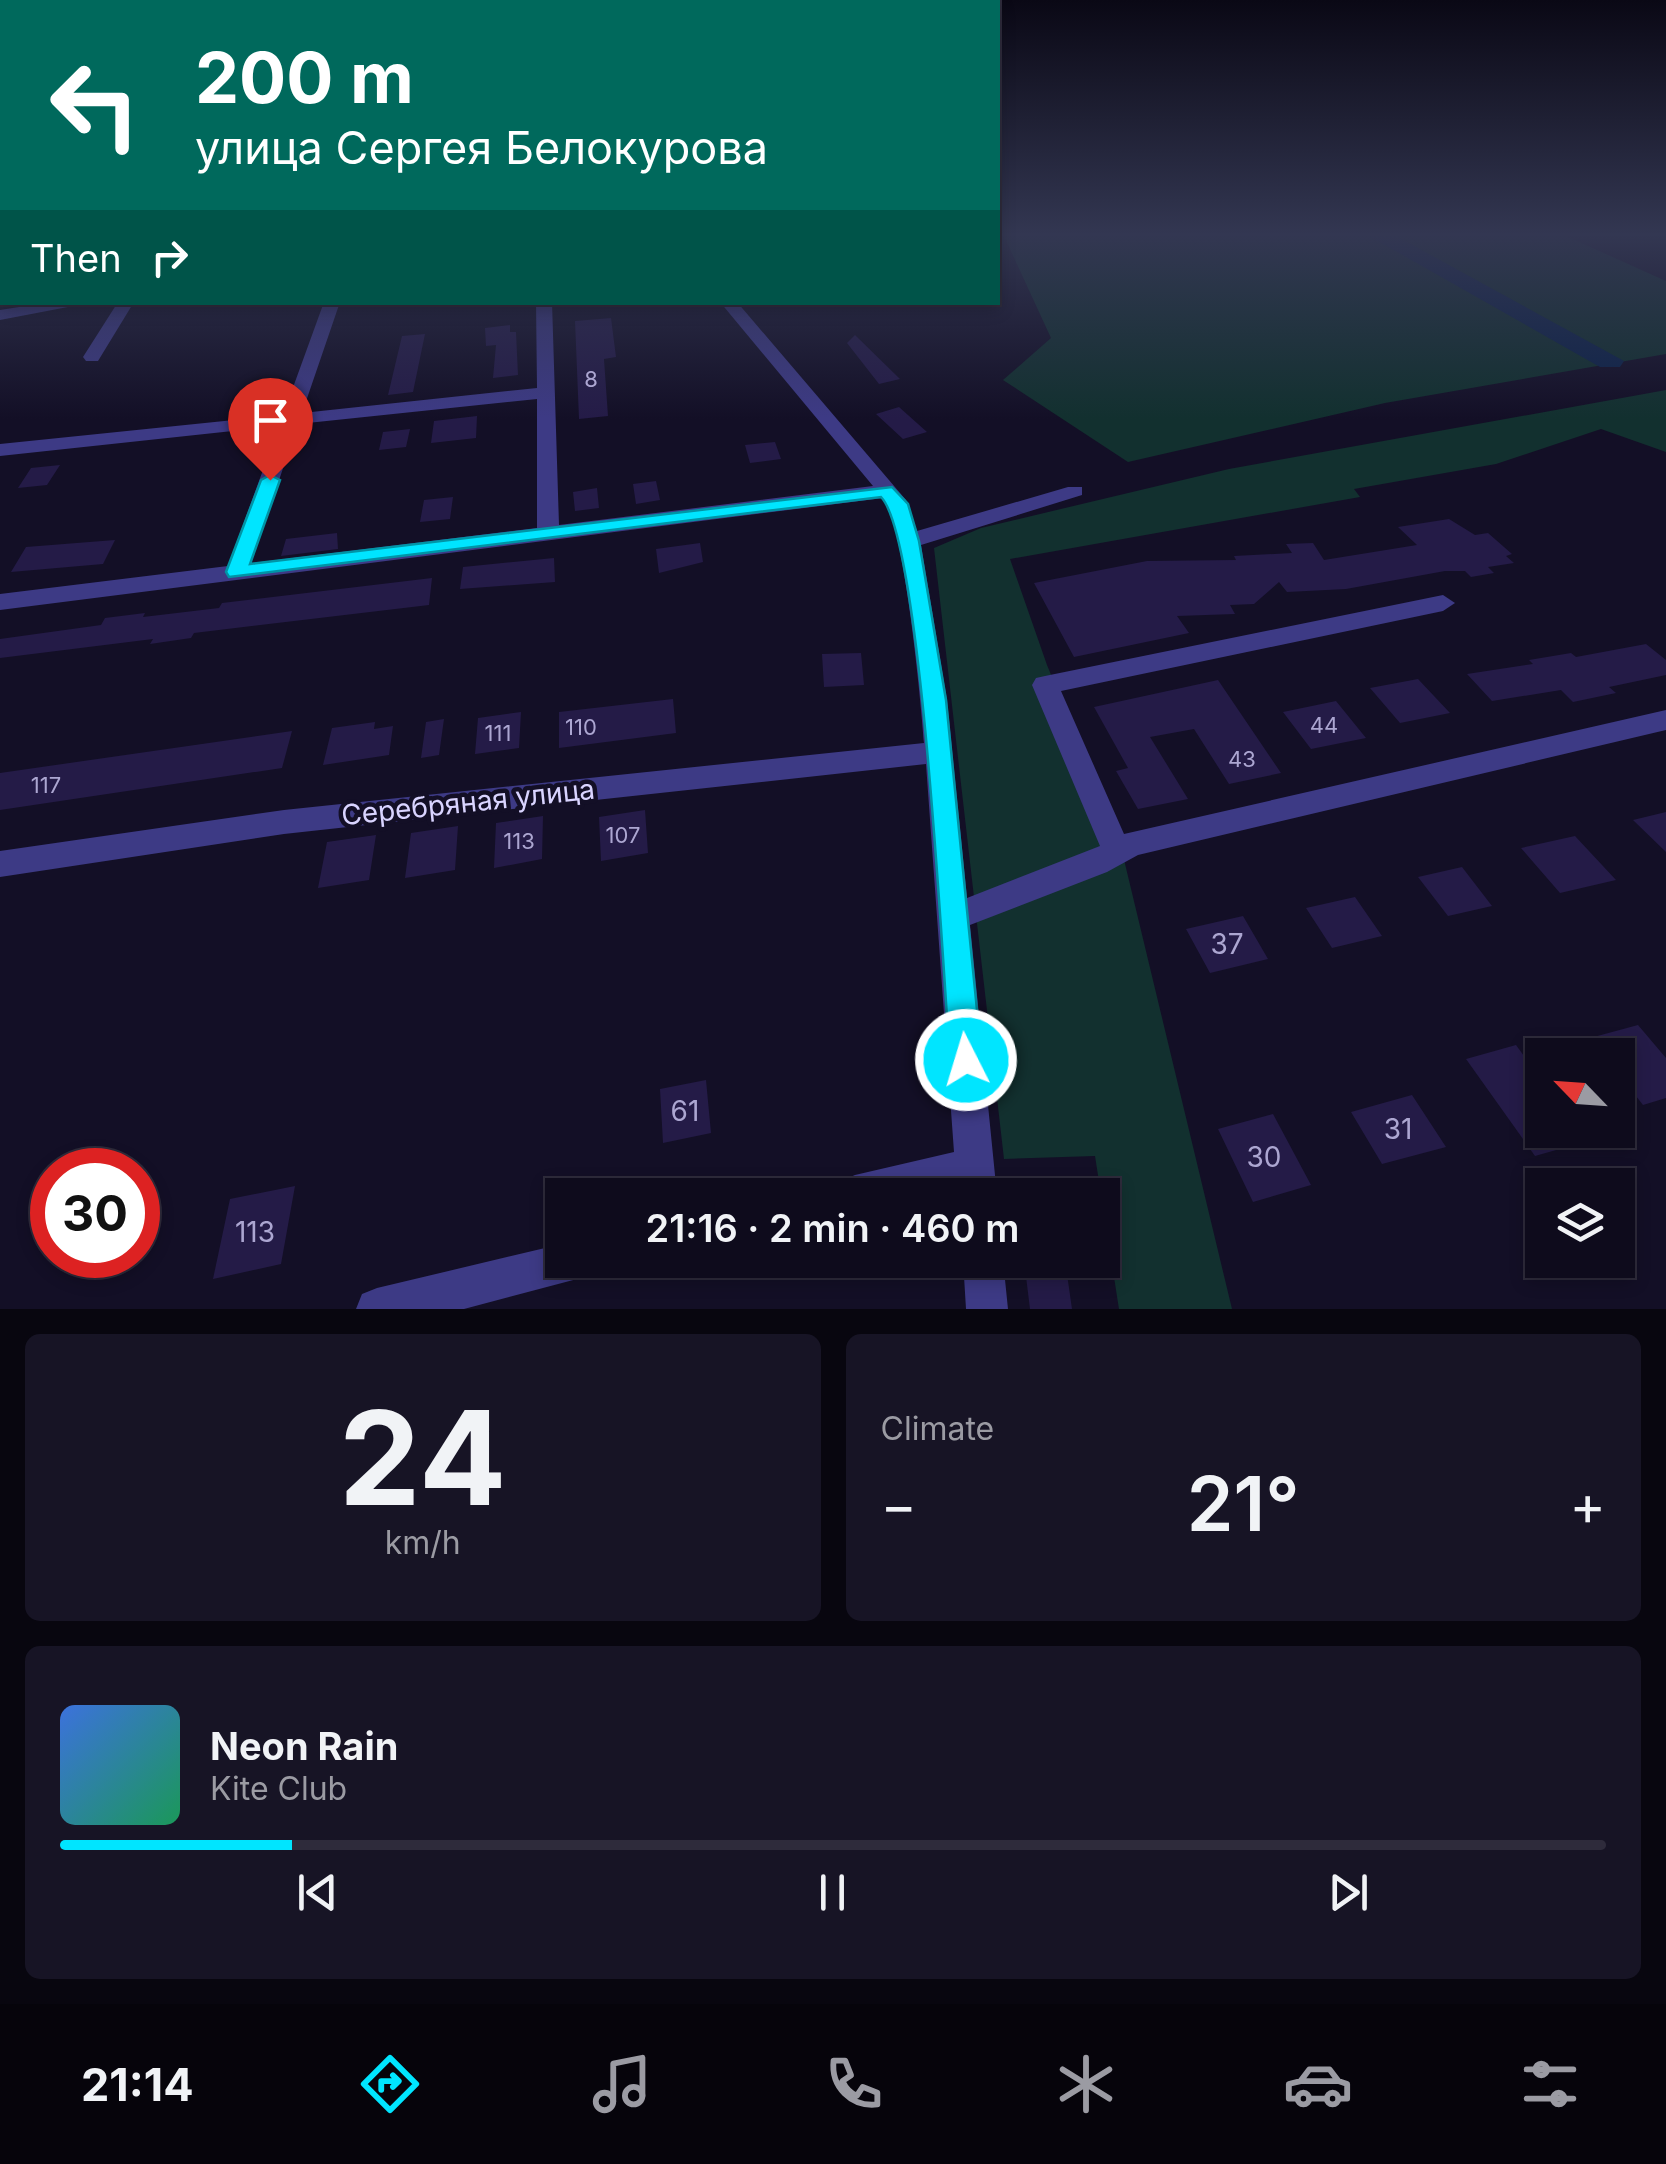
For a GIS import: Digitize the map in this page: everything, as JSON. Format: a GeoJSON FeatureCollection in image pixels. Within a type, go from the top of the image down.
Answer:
{"type":"FeatureCollection","features":[{"type":"Feature","properties":{"kind":"street"},"geometry":{"type":"LineString","coordinates":[[0,315],[66,305]]}},
{"type":"Feature","properties":{"kind":"street"},"geometry":{"type":"LineString","coordinates":[[92,357],[124,305]]}},
{"type":"Feature","properties":{"kind":"street"},"geometry":{"type":"LineString","coordinates":[[236,572],[331,305]]}},
{"type":"Feature","properties":{"kind":"street"},"geometry":{"type":"LineString","coordinates":[[544,305],[548,530]]}},
{"type":"Feature","properties":{"kind":"street"},"geometry":{"type":"LineString","coordinates":[[731,305],[898,504],[909,541],[937,752],[976,1178]]}},
{"type":"Feature","properties":{"kind":"street"},"geometry":{"type":"LineString","coordinates":[[0,450],[544,393]]}},
{"type":"Feature","properties":{"kind":"street"},"geometry":{"type":"LineString","coordinates":[[0,602],[886,490]]}},
{"type":"Feature","properties":{"kind":"street"},"geometry":{"type":"LineString","coordinates":[[909,541],[1074,491]]}},
{"type":"Feature","properties":{"kind":"street"},"geometry":{"type":"LineString","coordinates":[[1117,851],[1044,685],[1443,603]]}},
{"type":"Feature","properties":{"kind":"street"},"geometry":{"type":"LineString","coordinates":[[954,918],[1117,851],[1411,776],[1666,720]]}},
{"type":"Feature","properties":{"kind":"street","name":"Серебряная улица"},"geometry":{"type":"LineString","coordinates":[[0,864],[284,822],[937,752]]}},
{"type":"Feature","properties":{"kind":"street"},"geometry":{"type":"LineString","coordinates":[[376,1309],[545,1269]]}},
{"type":"Feature","properties":{"kind":"street"},"geometry":{"type":"LineString","coordinates":[[983,1278],[986,1309]]}},
{"type":"Feature","properties":{"kind":"green space"},"geometry":{"type":"Polygon","coordinates":[[[1032,297],[1666,297],[1666,354],[1385,403],[1128,462],[1003,380],[1051,338],[1032,297]]]}},
{"type":"Feature","properties":{"kind":"green space"},"geometry":{"type":"Polygon","coordinates":[[[1666,390],[1666,452],[1601,429],[1496,464],[1354,489],[1360,497],[1010,559],[1047,665],[1120,843],[1232,1309],[1119,1309],[1114,1278],[1120,1278],[1120,1178],[1098,1178],[1095,1156],[1004,1159],[934,548],[981,528],[1229,469],[1666,390]]]}},
{"type":"Feature","properties":{"kind":"building"},"geometry":{"type":"Polygon","coordinates":[[[611,318],[616,357],[604,359],[608,416],[579,419],[575,321],[611,318]]]}},
{"type":"Feature","properties":{"kind":"building"},"geometry":{"type":"Polygon","coordinates":[[[510,325],[510,332],[516,332],[518,375],[493,378],[496,345],[486,346],[485,328],[510,325]]]}},
{"type":"Feature","properties":{"kind":"building"},"geometry":{"type":"Polygon","coordinates":[[[425,334],[413,392],[388,395],[402,336],[425,334]]]}},
{"type":"Feature","properties":{"kind":"building"},"geometry":{"type":"Polygon","coordinates":[[[855,335],[900,379],[879,384],[847,343],[855,335]]]}},
{"type":"Feature","properties":{"kind":"building"},"geometry":{"type":"Polygon","coordinates":[[[899,407],[927,432],[903,439],[876,414],[899,407]]]}},
{"type":"Feature","properties":{"kind":"building"},"geometry":{"type":"Polygon","coordinates":[[[477,416],[476,438],[431,443],[434,421],[477,416]]]}},
{"type":"Feature","properties":{"kind":"building"},"geometry":{"type":"Polygon","coordinates":[[[410,429],[406,447],[379,450],[383,432],[410,429]]]}},
{"type":"Feature","properties":{"kind":"building"},"geometry":{"type":"Polygon","coordinates":[[[775,442],[781,459],[750,463],[745,445],[775,442]]]}},
{"type":"Feature","properties":{"kind":"building"},"geometry":{"type":"Polygon","coordinates":[[[60,465],[47,485],[18,488],[31,468],[60,465]]]}},
{"type":"Feature","properties":{"kind":"building"},"geometry":{"type":"Polygon","coordinates":[[[656,481],[660,500],[636,504],[633,484],[656,481]]]}},
{"type":"Feature","properties":{"kind":"building"},"geometry":{"type":"Polygon","coordinates":[[[597,488],[599,508],[575,511],[573,492],[597,488]]]}},
{"type":"Feature","properties":{"kind":"building"},"geometry":{"type":"Polygon","coordinates":[[[453,497],[450,519],[420,522],[424,500],[453,497]]]}},
{"type":"Feature","properties":{"kind":"building"},"geometry":{"type":"Polygon","coordinates":[[[1449,519],[1475,535],[1488,533],[1512,554],[1506,556],[1514,563],[1488,567],[1494,573],[1471,577],[1465,571],[1445,571],[1346,589],[1287,592],[1279,582],[1254,604],[1230,605],[1235,614],[1177,616],[1189,633],[1074,657],[1034,583],[1147,561],[1236,560],[1234,556],[1292,553],[1286,544],[1313,543],[1324,560],[1417,545],[1398,527],[1449,519]]]}},
{"type":"Feature","properties":{"kind":"building"},"geometry":{"type":"Polygon","coordinates":[[[337,533],[338,549],[281,556],[286,539],[337,533]]]}},
{"type":"Feature","properties":{"kind":"building"},"geometry":{"type":"Polygon","coordinates":[[[115,540],[103,564],[11,572],[26,547],[115,540]]]}},
{"type":"Feature","properties":{"kind":"building"},"geometry":{"type":"Polygon","coordinates":[[[700,543],[703,562],[659,573],[656,549],[700,543]]]}},
{"type":"Feature","properties":{"kind":"building"},"geometry":{"type":"Polygon","coordinates":[[[554,558],[555,582],[460,589],[463,567],[554,558]]]}},
{"type":"Feature","properties":{"kind":"building"},"geometry":{"type":"Polygon","coordinates":[[[432,578],[429,605],[194,633],[191,638],[150,644],[153,639],[0,658],[0,639],[101,625],[105,618],[219,608],[222,603],[432,578]]]}},
{"type":"Feature","properties":{"kind":"building"},"geometry":{"type":"Polygon","coordinates":[[[1646,644],[1666,660],[1666,675],[1609,687],[1616,693],[1573,702],[1561,690],[1492,701],[1467,674],[1533,664],[1529,660],[1571,653],[1576,657],[1646,644]]]}},
{"type":"Feature","properties":{"kind":"building"},"geometry":{"type":"Polygon","coordinates":[[[861,653],[864,685],[824,687],[822,654],[861,653]]]}},
{"type":"Feature","properties":{"kind":"building"},"geometry":{"type":"Polygon","coordinates":[[[1418,679],[1450,713],[1400,723],[1370,688],[1418,679]]]}},
{"type":"Feature","properties":{"kind":"building"},"geometry":{"type":"Polygon","coordinates":[[[1218,680],[1281,773],[1229,784],[1194,729],[1150,737],[1188,799],[1138,809],[1116,771],[1128,768],[1094,707],[1218,680]]]}},
{"type":"Feature","properties":{"kind":"building"},"geometry":{"type":"Polygon","coordinates":[[[673,699],[676,733],[559,748],[559,712],[673,699]]]}},
{"type":"Feature","properties":{"kind":"building"},"geometry":{"type":"Polygon","coordinates":[[[1336,701],[1366,738],[1311,749],[1283,712],[1336,701]]]}},
{"type":"Feature","properties":{"kind":"building"},"geometry":{"type":"Polygon","coordinates":[[[521,712],[519,748],[475,754],[478,718],[521,712]]]}},
{"type":"Feature","properties":{"kind":"building"},"geometry":{"type":"Polygon","coordinates":[[[444,719],[439,755],[421,758],[426,722],[444,719]]]}},
{"type":"Feature","properties":{"kind":"building"},"geometry":{"type":"Polygon","coordinates":[[[375,722],[374,729],[393,726],[389,755],[323,765],[332,728],[375,722]]]}},
{"type":"Feature","properties":{"kind":"building"},"geometry":{"type":"Polygon","coordinates":[[[292,731],[282,768],[0,810],[0,773],[292,731]]]}},
{"type":"Feature","properties":{"kind":"building"},"geometry":{"type":"Polygon","coordinates":[[[645,810],[648,853],[601,861],[599,817],[645,810]]]}},
{"type":"Feature","properties":{"kind":"building"},"geometry":{"type":"Polygon","coordinates":[[[1666,812],[1666,852],[1633,820],[1666,812]]]}},
{"type":"Feature","properties":{"kind":"building"},"geometry":{"type":"Polygon","coordinates":[[[543,816],[542,859],[494,868],[496,823],[543,816]]]}},
{"type":"Feature","properties":{"kind":"building"},"geometry":{"type":"Polygon","coordinates":[[[458,826],[455,870],[405,878],[411,833],[458,826]]]}},
{"type":"Feature","properties":{"kind":"building"},"geometry":{"type":"Polygon","coordinates":[[[376,835],[369,880],[318,888],[327,842],[376,835]]]}},
{"type":"Feature","properties":{"kind":"building"},"geometry":{"type":"Polygon","coordinates":[[[1575,836],[1616,880],[1560,893],[1521,848],[1575,836]]]}},
{"type":"Feature","properties":{"kind":"building"},"geometry":{"type":"Polygon","coordinates":[[[1462,867],[1492,906],[1448,916],[1418,877],[1462,867]]]}},
{"type":"Feature","properties":{"kind":"building"},"geometry":{"type":"Polygon","coordinates":[[[1355,897],[1382,936],[1332,948],[1306,908],[1355,897]]]}},
{"type":"Feature","properties":{"kind":"building"},"geometry":{"type":"Polygon","coordinates":[[[1243,916],[1268,959],[1210,973],[1186,929],[1243,916]]]}},
{"type":"Feature","properties":{"kind":"building"},"geometry":{"type":"Polygon","coordinates":[[[1638,1025],[1666,1058],[1666,1098],[1643,1105],[1635,1095],[1635,1038],[1590,1038],[1638,1025]]]}},
{"type":"Feature","properties":{"kind":"building"},"geometry":{"type":"Polygon","coordinates":[[[1516,1045],[1525,1057],[1525,1142],[1466,1059],[1516,1045]]]}},
{"type":"Feature","properties":{"kind":"building"},"geometry":{"type":"Polygon","coordinates":[[[706,1080],[711,1133],[663,1143],[660,1089],[706,1080]]]}},
{"type":"Feature","properties":{"kind":"building"},"geometry":{"type":"Polygon","coordinates":[[[1412,1095],[1446,1147],[1382,1164],[1351,1112],[1412,1095]]]}},
{"type":"Feature","properties":{"kind":"building"},"geometry":{"type":"Polygon","coordinates":[[[1273,1114],[1311,1185],[1253,1202],[1218,1129],[1273,1114]]]}},
{"type":"Feature","properties":{"kind":"building"},"geometry":{"type":"Polygon","coordinates":[[[1529,1148],[1563,1148],[1535,1156],[1529,1148]]]}},
{"type":"Feature","properties":{"kind":"building"},"geometry":{"type":"Polygon","coordinates":[[[295,1186],[281,1264],[213,1279],[230,1199],[295,1186]]]}},
{"type":"Feature","properties":{"kind":"building"},"geometry":{"type":"Polygon","coordinates":[[[1026,1278],[1068,1278],[1072,1309],[1030,1309],[1026,1278]]]}},
{"type":"Feature","properties":{"kind":"waterway"},"geometry":{"type":"LineString","coordinates":[[1492,297],[1610,361]]}},
{"type":"Feature","properties":{"kind":"route"},"geometry":{"type":"LineString","coordinates":[[270,480],[236,572],[886,490],[898,504],[909,541],[934,700],[966,1060]]}}]}
